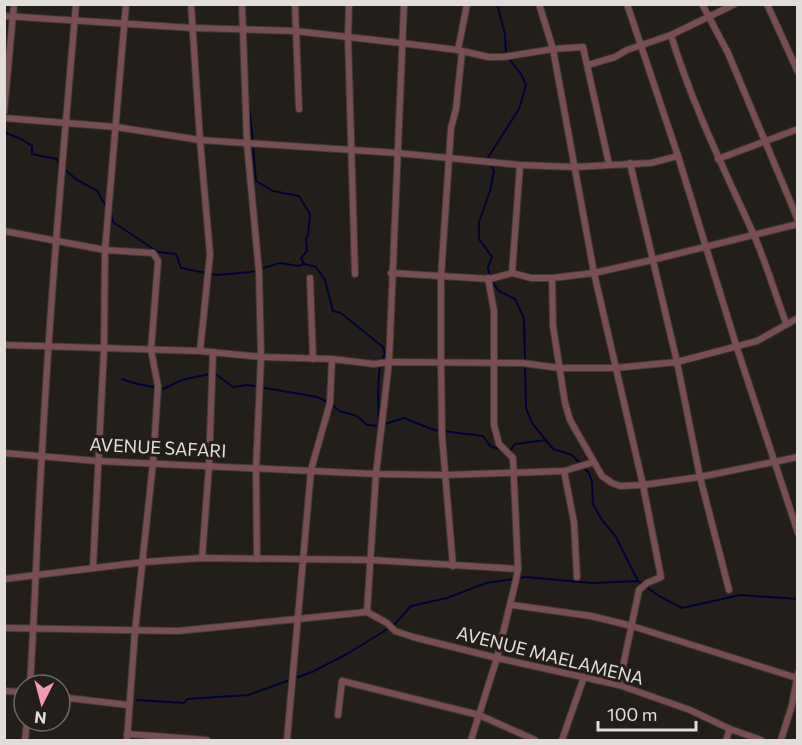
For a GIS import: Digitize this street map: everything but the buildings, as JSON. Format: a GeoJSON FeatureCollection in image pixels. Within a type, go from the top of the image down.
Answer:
{"type":"FeatureCollection","features":[{"type":"Feature","properties":{"kind":"street"},"geometry":{"type":"LineString","coordinates":[[4,112],[8,16],[14,4]]}},
{"type":"Feature","properties":{"kind":"street"},"geometry":{"type":"LineString","coordinates":[[31,673],[61,166],[67,122],[76,4]]}},
{"type":"Feature","properties":{"kind":"street"},"geometry":{"type":"LineString","coordinates":[[93,568],[104,349],[105,250],[126,4]]}},
{"type":"Feature","properties":{"kind":"street"},"geometry":{"type":"LineString","coordinates":[[191,4],[210,254],[200,351]]}},
{"type":"Feature","properties":{"kind":"street"},"geometry":{"type":"LineString","coordinates":[[242,4],[247,144],[259,269],[261,357],[256,469],[257,559]]}},
{"type":"Feature","properties":{"kind":"street"},"geometry":{"type":"LineString","coordinates":[[295,4],[299,109]]}},
{"type":"Feature","properties":{"kind":"street"},"geometry":{"type":"LineString","coordinates":[[349,4],[355,274]]}},
{"type":"Feature","properties":{"kind":"street"},"geometry":{"type":"LineString","coordinates":[[4,628],[178,631],[367,612],[376,474],[382,425],[404,4]]}},
{"type":"Feature","properties":{"kind":"street"},"geometry":{"type":"LineString","coordinates":[[453,566],[441,428],[441,277],[448,157],[467,4]]}},
{"type":"Feature","properties":{"kind":"street"},"geometry":{"type":"LineString","coordinates":[[539,4],[553,49],[594,273],[643,485],[661,577],[641,588],[618,685]]}},
{"type":"Feature","properties":{"kind":"street"},"geometry":{"type":"LineString","coordinates":[[627,4],[678,156],[736,348],[798,533]]}},
{"type":"Feature","properties":{"kind":"street"},"geometry":{"type":"LineString","coordinates":[[391,273],[488,279],[512,273],[531,278],[552,279],[594,273],[652,260],[754,236],[798,222],[728,52],[702,4]]}},
{"type":"Feature","properties":{"kind":"street"},"geometry":{"type":"LineString","coordinates":[[588,65],[671,35],[735,4]]}},
{"type":"Feature","properties":{"kind":"street"},"geometry":{"type":"LineString","coordinates":[[767,4],[798,72]]}},
{"type":"Feature","properties":{"kind":"street"},"geometry":{"type":"LineString","coordinates":[[8,16],[193,28],[295,31],[401,43],[488,57],[583,47],[609,164]]}},
{"type":"Feature","properties":{"kind":"street"},"geometry":{"type":"LineString","coordinates":[[671,35],[684,79],[754,236],[786,323]]}},
{"type":"Feature","properties":{"kind":"street"},"geometry":{"type":"LineString","coordinates":[[4,118],[116,127],[200,140],[397,153],[520,165],[574,167],[651,163],[678,156]]}},
{"type":"Feature","properties":{"kind":"street"},"geometry":{"type":"LineString","coordinates":[[718,159],[798,129]]}},
{"type":"Feature","properties":{"kind":"street"},"geometry":{"type":"LineString","coordinates":[[630,163],[677,362],[700,477],[729,590]]}},
{"type":"Feature","properties":{"kind":"street"},"geometry":{"type":"LineString","coordinates":[[512,273],[520,165]]}},
{"type":"Feature","properties":{"kind":"street"},"geometry":{"type":"LineString","coordinates":[[4,231],[105,250],[153,253],[158,261],[151,350],[158,388],[144,562],[128,705],[127,738],[207,741]]}},
{"type":"Feature","properties":{"kind":"street"},"geometry":{"type":"LineString","coordinates":[[310,278],[313,358]]}},
{"type":"Feature","properties":{"kind":"street"},"geometry":{"type":"LineString","coordinates":[[471,741],[512,605],[517,575],[513,458],[499,444],[494,425],[494,311],[488,279]]}},
{"type":"Feature","properties":{"kind":"street"},"geometry":{"type":"LineString","coordinates":[[552,279],[553,326],[570,420],[602,476],[620,486],[643,485],[700,477],[798,457]]}},
{"type":"Feature","properties":{"kind":"street"},"geometry":{"type":"LineString","coordinates":[[4,345],[200,351],[261,357],[332,359],[374,364],[493,362],[525,363],[560,368],[615,368],[677,362],[736,348],[757,341],[798,318]]}},
{"type":"Feature","properties":{"kind":"street"},"geometry":{"type":"LineString","coordinates":[[202,558],[209,466],[213,352]]}},
{"type":"Feature","properties":{"kind":"street"},"geometry":{"type":"LineString","coordinates":[[287,741],[311,470],[330,403],[332,359]]}},
{"type":"Feature","properties":{"kind":"street","name":"AVENUE SAFARI"},"geometry":{"type":"LineString","coordinates":[[4,453],[98,461],[376,474],[445,475],[564,471],[594,462]]}},
{"type":"Feature","properties":{"kind":"street"},"geometry":{"type":"LineString","coordinates":[[564,471],[574,522],[577,577]]}},
{"type":"Feature","properties":{"kind":"street"},"geometry":{"type":"LineString","coordinates":[[4,579],[37,577],[144,562],[202,558],[372,560],[453,566],[517,575]]}},
{"type":"Feature","properties":{"kind":"street"},"geometry":{"type":"LineString","coordinates":[[512,605],[591,616],[632,626],[797,676],[792,705],[781,741]]}},
{"type":"Feature","properties":{"kind":"street","name":"AVENUE MAELAMENA"},"geometry":{"type":"LineString","coordinates":[[367,612],[387,623],[395,631],[413,637],[618,685],[690,710],[730,729]]}},
{"type":"Feature","properties":{"kind":"street"},"geometry":{"type":"LineString","coordinates":[[562,741],[584,677]]}},
{"type":"Feature","properties":{"kind":"street"},"geometry":{"type":"LineString","coordinates":[[338,714],[342,681],[479,715],[535,741]]}},
{"type":"Feature","properties":{"kind":"street"},"geometry":{"type":"LineString","coordinates":[[72,698],[128,705]]}},
{"type":"Feature","properties":{"kind":"street"},"geometry":{"type":"LineString","coordinates":[[726,741],[730,729],[761,741]]}},
{"type":"Feature","properties":{"kind":"waterway"},"geometry":{"type":"LineString","coordinates":[[497,4],[505,34],[506,55],[521,74],[526,85],[519,109],[487,159],[494,171],[490,191],[479,222],[479,239],[492,257],[488,267],[490,279],[499,291],[515,299],[524,318],[526,408],[532,423],[553,449],[572,455],[589,473],[592,482],[593,504],[602,520],[616,537],[638,581],[659,596],[682,608],[740,595],[798,599]]}},
{"type":"Feature","properties":{"kind":"waterway"},"geometry":{"type":"LineString","coordinates":[[249,107],[253,142]]}},
{"type":"Feature","properties":{"kind":"waterway"},"geometry":{"type":"LineString","coordinates":[[4,132],[32,146],[32,154],[57,159],[60,166]]}},
{"type":"Feature","properties":{"kind":"waterway"},"geometry":{"type":"LineString","coordinates":[[253,145],[256,181],[273,191],[299,196],[310,214],[306,238],[307,251],[301,258],[304,264]]}},
{"type":"Feature","properties":{"kind":"waterway"},"geometry":{"type":"LineString","coordinates":[[64,169],[77,180],[98,191],[113,222],[158,252],[176,254],[181,268],[216,275],[251,272],[280,263],[316,267],[325,280],[333,311],[341,313],[383,347],[385,354],[379,378],[379,426]]}},
{"type":"Feature","properties":{"kind":"waterway"},"geometry":{"type":"LineString","coordinates":[[122,379],[163,389],[182,380],[214,373],[233,387],[248,385],[317,397],[330,403],[339,411],[357,416],[367,425],[379,426],[404,418],[434,430],[483,436],[490,446],[502,450]]}},
{"type":"Feature","properties":{"kind":"waterway"},"geometry":{"type":"LineString","coordinates":[[507,451],[510,451],[515,444],[546,440]]}},
{"type":"Feature","properties":{"kind":"waterway"},"geometry":{"type":"LineString","coordinates":[[137,700],[184,703],[187,699],[248,695],[312,672],[347,654],[394,625],[411,606],[447,598],[486,583],[526,577],[592,583],[638,581]]}}]}
